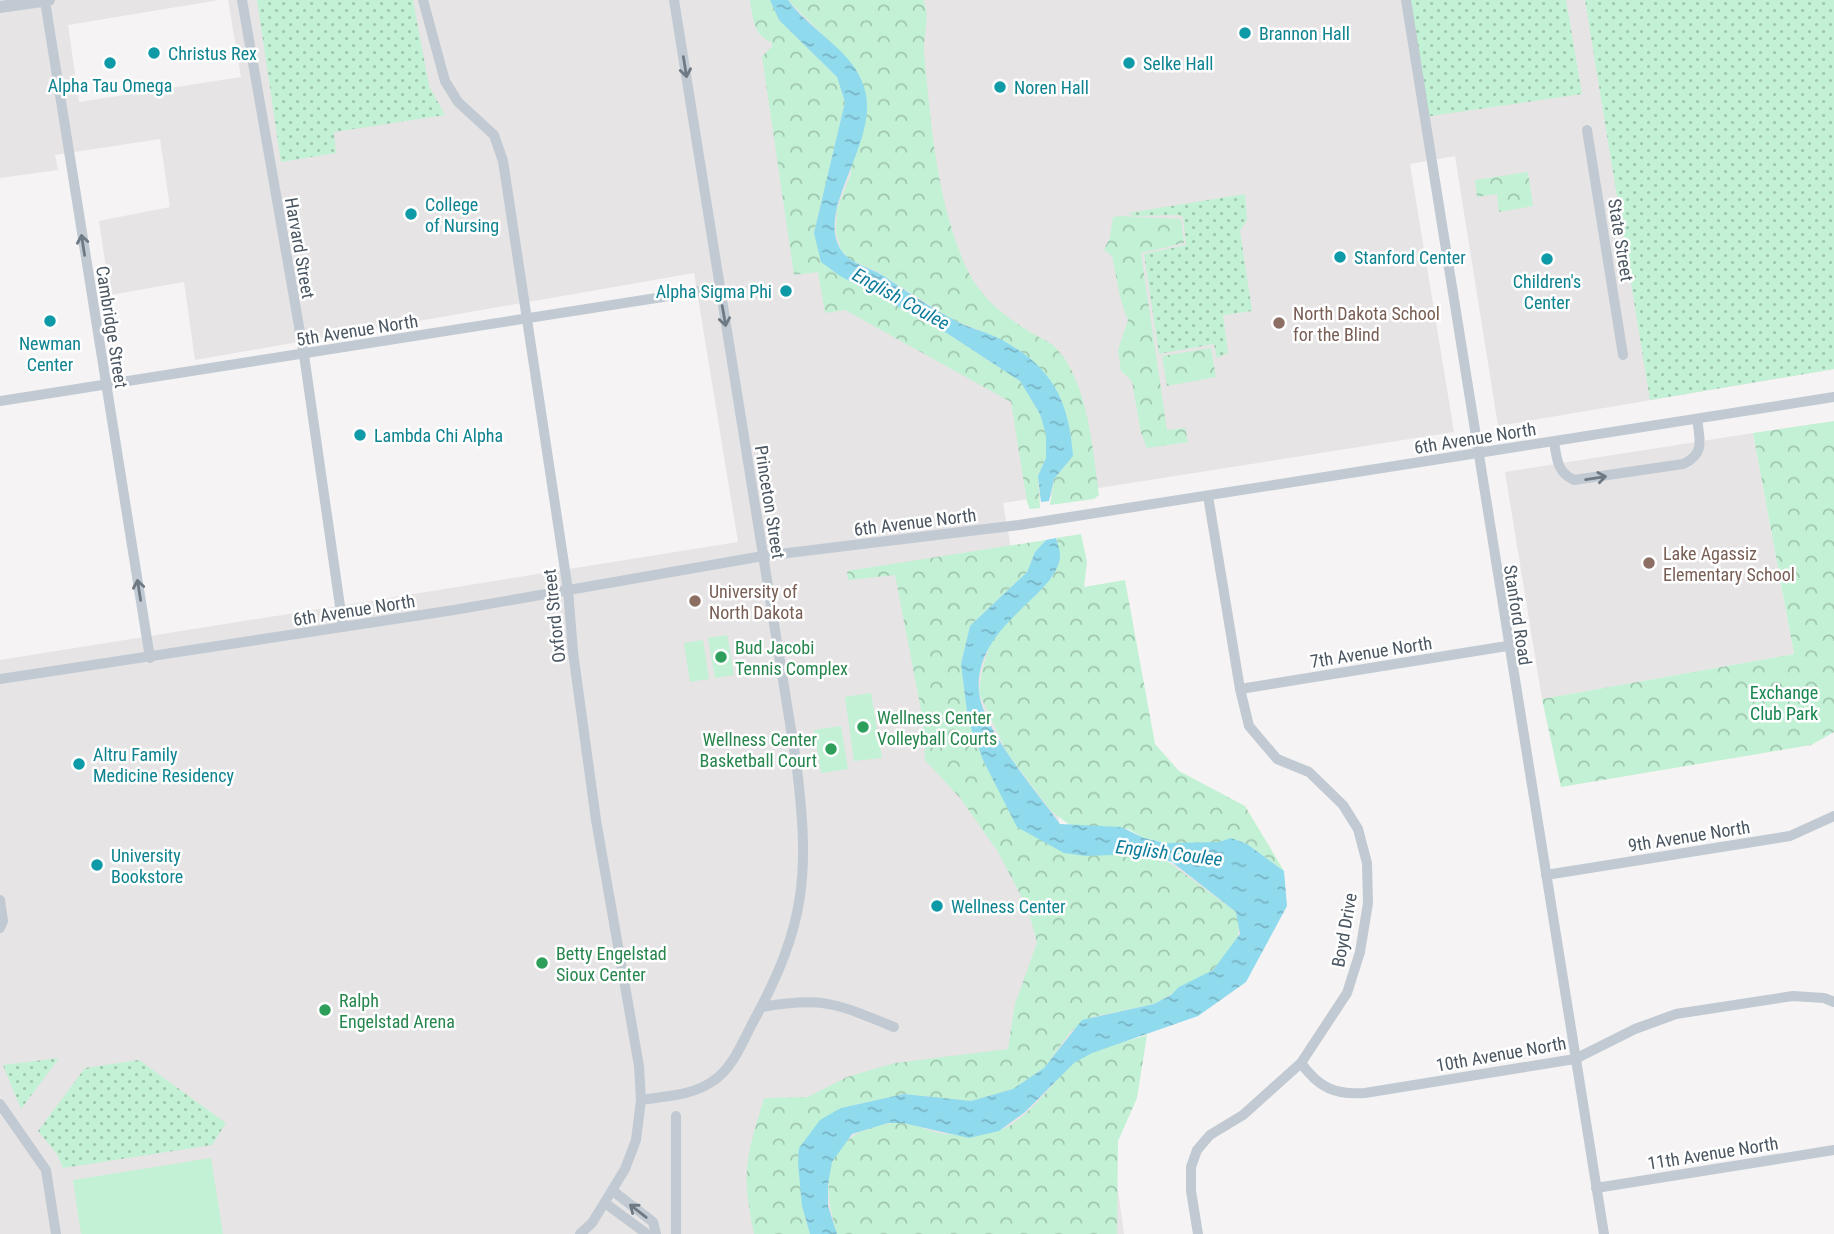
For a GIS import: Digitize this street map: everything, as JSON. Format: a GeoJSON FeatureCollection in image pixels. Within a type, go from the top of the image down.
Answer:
{"type":"FeatureCollection","features":[{"type":"Feature","properties":{"kind":"street"},"geometry":{"type":"LineString","coordinates":[[0,8],[47,0]]}},
{"type":"Feature","properties":{"kind":"street","name":"Cambridge Street"},"geometry":{"type":"LineString","coordinates":[[47,0],[150,658]]}},
{"type":"Feature","properties":{"kind":"street","name":"Harvard Street"},"geometry":{"type":"LineString","coordinates":[[242,0],[303,355],[343,627]]}},
{"type":"Feature","properties":{"kind":"street","name":"Oxford Street"},"geometry":{"type":"LineString","coordinates":[[423,0],[445,81],[458,102],[494,135],[503,161],[568,590],[573,652],[596,820],[639,1066],[641,1100],[636,1140],[613,1191],[592,1223],[580,1234]]}},
{"type":"Feature","properties":{"kind":"street","name":"Princeton Street"},"geometry":{"type":"LineString","coordinates":[[641,1100],[696,1091],[712,1082],[732,1060],[761,1007],[792,938],[803,887],[805,857],[796,761],[674,0]]}},
{"type":"Feature","properties":{"kind":"street","name":"Stanford Road"},"geometry":{"type":"LineString","coordinates":[[1406,0],[1507,646],[1604,1234]]}},
{"type":"Feature","properties":{"kind":"street","name":"State Street"},"geometry":{"type":"LineString","coordinates":[[1587,130],[1623,355]]}},
{"type":"Feature","properties":{"kind":"street","name":"5th Avenue North"},"geometry":{"type":"LineString","coordinates":[[0,401],[719,288]]}},
{"type":"Feature","properties":{"kind":"street","name":"6th Avenue North"},"geometry":{"type":"LineString","coordinates":[[0,679],[343,627],[763,556],[950,534],[1208,496],[1834,397]]}},
{"type":"Feature","properties":{"kind":"street"},"geometry":{"type":"LineString","coordinates":[[1554,442],[1559,467],[1565,476],[1574,481],[1683,464],[1695,458],[1700,449],[1697,419]]}},
{"type":"Feature","properties":{"kind":"street","name":"Boyd Drive"},"geometry":{"type":"LineString","coordinates":[[1198,1234],[1191,1191],[1191,1167],[1197,1150],[1210,1135],[1243,1115],[1301,1063],[1347,993],[1360,952],[1368,903],[1367,863],[1358,828],[1343,805],[1309,772],[1277,759],[1260,743],[1249,726],[1240,690],[1208,496]]}},
{"type":"Feature","properties":{"kind":"street","name":"7th Avenue North"},"geometry":{"type":"LineString","coordinates":[[1240,690],[1507,646]]}},
{"type":"Feature","properties":{"kind":"street","name":"9th Avenue North"},"geometry":{"type":"LineString","coordinates":[[1546,875],[1790,836],[1834,816]]}},
{"type":"Feature","properties":{"kind":"street"},"geometry":{"type":"LineString","coordinates":[[0,900],[3,921],[0,929]]}},
{"type":"Feature","properties":{"kind":"street","name":"10th Avenue North"},"geometry":{"type":"LineString","coordinates":[[1301,1063],[1313,1079],[1327,1090],[1346,1094],[1576,1059],[1635,1029],[1676,1014],[1793,996],[1824,998],[1834,1002]]}},
{"type":"Feature","properties":{"kind":"street"},"geometry":{"type":"LineString","coordinates":[[761,1007],[808,999],[821,1001],[894,1027]]}},
{"type":"Feature","properties":{"kind":"street"},"geometry":{"type":"LineString","coordinates":[[0,1104],[46,1170],[56,1234]]}},
{"type":"Feature","properties":{"kind":"street"},"geometry":{"type":"LineString","coordinates":[[676,1116],[676,1234]]}},
{"type":"Feature","properties":{"kind":"street","name":"11th Avenue North"},"geometry":{"type":"LineString","coordinates":[[1596,1188],[1834,1150]]}},
{"type":"Feature","properties":{"kind":"street"},"geometry":{"type":"LineString","coordinates":[[613,1191],[653,1222],[656,1234]]}},
{"type":"Feature","properties":{"kind":"street"},"geometry":{"type":"LineString","coordinates":[[605,1203],[647,1234]]}},
{"type":"Feature","properties":{"kind":"shaded area","name":"University of North Dakota"},"geometry":{"type":"Polygon","coordinates":[[[0,0],[219,0],[68,25],[79,102],[241,77],[228,0],[1834,0],[1834,369],[1498,426],[1455,156],[1410,164],[1454,432],[1003,503],[1063,843],[1202,869],[1243,883],[1238,959],[1097,1036],[1124,1234],[0,1234],[0,660],[738,542],[694,273],[195,360],[184,282],[110,295],[99,221],[170,207],[160,139],[55,155],[58,170],[0,178],[0,0]]]}},
{"type":"Feature","properties":{"kind":"shaded area","name":"Lake Agassiz Elementary School"},"geometry":{"type":"Polygon","coordinates":[[[1753,433],[1794,654],[1542,699],[1505,472],[1753,433]]]}},
{"type":"Feature","properties":{"kind":"green space"},"geometry":{"type":"Polygon","coordinates":[[[257,0],[413,0],[429,86],[445,115],[334,132],[336,153],[281,162],[257,0]]]}},
{"type":"Feature","properties":{"kind":"green space"},"geometry":{"type":"Polygon","coordinates":[[[750,0],[770,0],[779,20],[837,77],[845,102],[814,233],[889,301],[939,328],[1020,381],[1040,414],[1046,435],[1046,458],[1038,476],[1040,508],[1030,509],[1027,502],[1011,402],[845,310],[825,313],[818,272],[794,275],[762,56],[772,47],[772,43],[757,31],[750,0]]]}},
{"type":"Feature","properties":{"kind":"green space"},"geometry":{"type":"Polygon","coordinates":[[[788,0],[923,0],[927,19],[924,52],[932,133],[941,187],[955,239],[970,276],[984,295],[1010,319],[1054,346],[1067,363],[1076,380],[1091,438],[1099,495],[1094,499],[1050,505],[1054,479],[1073,456],[996,337],[953,320],[876,271],[850,260],[841,250],[836,232],[837,209],[851,174],[852,64],[788,0]]]}},
{"type":"Feature","properties":{"kind":"green space"},"geometry":{"type":"Polygon","coordinates":[[[1406,0],[1566,0],[1582,94],[1424,117],[1406,0]]]}},
{"type":"Feature","properties":{"kind":"green space"},"geometry":{"type":"Polygon","coordinates":[[[1585,0],[1834,0],[1834,369],[1650,400],[1585,0]]]}},
{"type":"Feature","properties":{"kind":"green space"},"geometry":{"type":"Polygon","coordinates":[[[1528,172],[1533,206],[1499,212],[1497,194],[1477,197],[1475,180],[1528,172]]]}},
{"type":"Feature","properties":{"kind":"green space"},"geometry":{"type":"Polygon","coordinates":[[[1245,194],[1247,220],[1240,231],[1252,311],[1223,315],[1228,353],[1217,358],[1214,344],[1159,354],[1144,254],[1186,245],[1183,217],[1134,216],[1128,213],[1245,194]]]}},
{"type":"Feature","properties":{"kind":"green space"},"geometry":{"type":"Polygon","coordinates":[[[1113,217],[1181,219],[1184,243],[1141,253],[1167,430],[1185,428],[1188,442],[1147,448],[1141,433],[1132,381],[1121,371],[1118,350],[1128,320],[1120,297],[1112,256],[1104,250],[1110,237],[1113,217]]]}},
{"type":"Feature","properties":{"kind":"green space"},"geometry":{"type":"Polygon","coordinates":[[[1211,348],[1216,377],[1167,386],[1162,356],[1211,348]]]}},
{"type":"Feature","properties":{"kind":"green space","name":"Exchange Club Park"},"geometry":{"type":"Polygon","coordinates":[[[1834,421],[1834,732],[1811,745],[1561,787],[1542,699],[1794,654],[1753,433],[1834,421]]]}},
{"type":"Feature","properties":{"kind":"green space"},"geometry":{"type":"Polygon","coordinates":[[[1081,534],[1087,562],[1084,587],[1125,580],[1155,744],[1179,771],[1245,806],[1284,871],[1247,844],[1165,843],[1144,838],[1128,829],[1071,826],[1051,811],[1007,753],[979,693],[990,644],[1003,624],[1053,576],[1060,555],[1056,538],[1081,534]]]}},
{"type":"Feature","properties":{"kind":"green space"},"geometry":{"type":"Polygon","coordinates":[[[1046,540],[1035,552],[1027,572],[970,626],[961,664],[968,720],[983,760],[1018,827],[1164,859],[1236,912],[1239,927],[1237,940],[1213,970],[1154,1004],[1092,1017],[1071,1031],[1044,1068],[1013,1089],[971,1101],[904,1094],[841,1108],[802,1206],[810,1234],[754,1234],[747,1165],[764,1098],[808,1097],[847,1077],[895,1063],[1008,1049],[1015,1004],[1037,943],[1028,909],[998,852],[961,799],[925,760],[923,720],[895,575],[848,580],[847,571],[1046,540]]]}},
{"type":"Feature","properties":{"kind":"green space","name":"Bud Jacobi Tennis Complex"},"geometry":{"type":"Polygon","coordinates":[[[727,635],[734,675],[715,678],[708,638],[727,635]]]}},
{"type":"Feature","properties":{"kind":"green space","name":"Bud Jacobi Tennis Complex"},"geometry":{"type":"Polygon","coordinates":[[[703,640],[709,679],[690,682],[684,643],[703,640]]]}},
{"type":"Feature","properties":{"kind":"green space","name":"Wellness Center Volleyball Courts"},"geometry":{"type":"Polygon","coordinates":[[[871,693],[882,758],[854,761],[845,697],[871,693]]]}},
{"type":"Feature","properties":{"kind":"green space","name":"Wellness Center Basketball Court"},"geometry":{"type":"Polygon","coordinates":[[[841,726],[848,769],[821,773],[814,730],[841,726]]]}},
{"type":"Feature","properties":{"kind":"green space"},"geometry":{"type":"Polygon","coordinates":[[[1147,1035],[1137,1098],[1118,1141],[1117,1234],[837,1234],[830,1202],[830,1171],[834,1157],[842,1145],[854,1135],[886,1124],[898,1123],[944,1134],[997,1131],[1017,1121],[1081,1058],[1147,1035]]]}},
{"type":"Feature","properties":{"kind":"green space"},"geometry":{"type":"Polygon","coordinates":[[[59,1058],[21,1109],[3,1065],[59,1058]]]}},
{"type":"Feature","properties":{"kind":"green space"},"geometry":{"type":"Polygon","coordinates":[[[139,1060],[226,1123],[212,1145],[63,1168],[57,1154],[38,1131],[85,1068],[139,1060]]]}},
{"type":"Feature","properties":{"kind":"green space"},"geometry":{"type":"Polygon","coordinates":[[[211,1158],[223,1234],[81,1234],[73,1180],[211,1158]]]}},
{"type":"Feature","properties":{"kind":"water","name":"English Coulee"},"geometry":{"type":"Polygon","coordinates":[[[770,0],[788,0],[841,51],[864,87],[867,107],[864,129],[836,214],[835,233],[841,250],[855,262],[882,275],[945,315],[1016,348],[1044,372],[1054,386],[1067,417],[1073,456],[1054,479],[1049,501],[1041,502],[1038,476],[1046,458],[1046,435],[1040,414],[1020,381],[939,328],[840,276],[821,262],[814,233],[845,102],[837,77],[779,20],[770,0]]]}},
{"type":"Feature","properties":{"kind":"water","name":"English Coulee"},"geometry":{"type":"Polygon","coordinates":[[[1056,538],[1060,554],[1057,569],[1002,629],[989,647],[981,668],[979,692],[982,707],[1000,742],[1060,824],[1121,827],[1144,838],[1165,843],[1219,842],[1231,838],[1247,844],[1284,871],[1287,906],[1246,982],[1198,1016],[1092,1053],[1074,1063],[1025,1112],[999,1131],[969,1138],[903,1123],[888,1123],[852,1134],[832,1162],[828,1185],[828,1206],[837,1234],[810,1234],[802,1206],[799,1148],[820,1120],[841,1108],[904,1094],[971,1101],[1013,1089],[1044,1068],[1082,1020],[1154,1004],[1171,995],[1179,987],[1213,970],[1240,934],[1236,912],[1172,862],[1140,854],[1086,856],[1064,853],[1017,827],[983,760],[968,720],[961,664],[970,626],[1027,572],[1035,552],[1046,540],[1056,538]]]}},
{"type":"Feature","properties":{"kind":"place","name":"Brannon Hall"},"geometry":{"type":"Point","coordinates":[1245,33]}},
{"type":"Feature","properties":{"kind":"place","name":"Christus Rex"},"geometry":{"type":"Point","coordinates":[154,53]}},
{"type":"Feature","properties":{"kind":"place","name":"Alpha Tau Omega"},"geometry":{"type":"Point","coordinates":[110,63]}},
{"type":"Feature","properties":{"kind":"place","name":"Selke Hall"},"geometry":{"type":"Point","coordinates":[1129,63]}},
{"type":"Feature","properties":{"kind":"place","name":"Noren Hall"},"geometry":{"type":"Point","coordinates":[1000,87]}},
{"type":"Feature","properties":{"kind":"place","name":"College of Nursing"},"geometry":{"type":"Point","coordinates":[411,214]}},
{"type":"Feature","properties":{"kind":"place","name":"Stanford Center"},"geometry":{"type":"Point","coordinates":[1340,257]}},
{"type":"Feature","properties":{"kind":"place","name":"Children's Center"},"geometry":{"type":"Point","coordinates":[1547,259]}},
{"type":"Feature","properties":{"kind":"place","name":"Alpha Sigma Phi"},"geometry":{"type":"Point","coordinates":[786,291]}},
{"type":"Feature","properties":{"kind":"place","name":"Newman Center"},"geometry":{"type":"Point","coordinates":[50,321]}},
{"type":"Feature","properties":{"kind":"place","name":"North Dakota School for the Blind"},"geometry":{"type":"Point","coordinates":[1279,323]}},
{"type":"Feature","properties":{"kind":"place","name":"Lambda Chi Alpha"},"geometry":{"type":"Point","coordinates":[360,435]}},
{"type":"Feature","properties":{"kind":"place","name":"Lake Agassiz Elementary School"},"geometry":{"type":"Point","coordinates":[1649,563]}},
{"type":"Feature","properties":{"kind":"place","name":"University of North Dakota"},"geometry":{"type":"Point","coordinates":[695,601]}},
{"type":"Feature","properties":{"kind":"place","name":"Bud Jacobi Tennis Complex"},"geometry":{"type":"Point","coordinates":[721,657]}},
{"type":"Feature","properties":{"kind":"place","name":"Wellness Center Volleyball Courts"},"geometry":{"type":"Point","coordinates":[863,727]}},
{"type":"Feature","properties":{"kind":"place","name":"Wellness Center Basketball Court"},"geometry":{"type":"Point","coordinates":[831,749]}},
{"type":"Feature","properties":{"kind":"place","name":"Altru Family Medicine Residency"},"geometry":{"type":"Point","coordinates":[79,764]}},
{"type":"Feature","properties":{"kind":"place","name":"University Bookstore"},"geometry":{"type":"Point","coordinates":[97,865]}},
{"type":"Feature","properties":{"kind":"place","name":"Wellness Center"},"geometry":{"type":"Point","coordinates":[937,906]}},
{"type":"Feature","properties":{"kind":"place","name":"Betty Engelstad Sioux Center"},"geometry":{"type":"Point","coordinates":[542,963]}},
{"type":"Feature","properties":{"kind":"place","name":"Ralph Engelstad Arena"},"geometry":{"type":"Point","coordinates":[325,1010]}}]}
